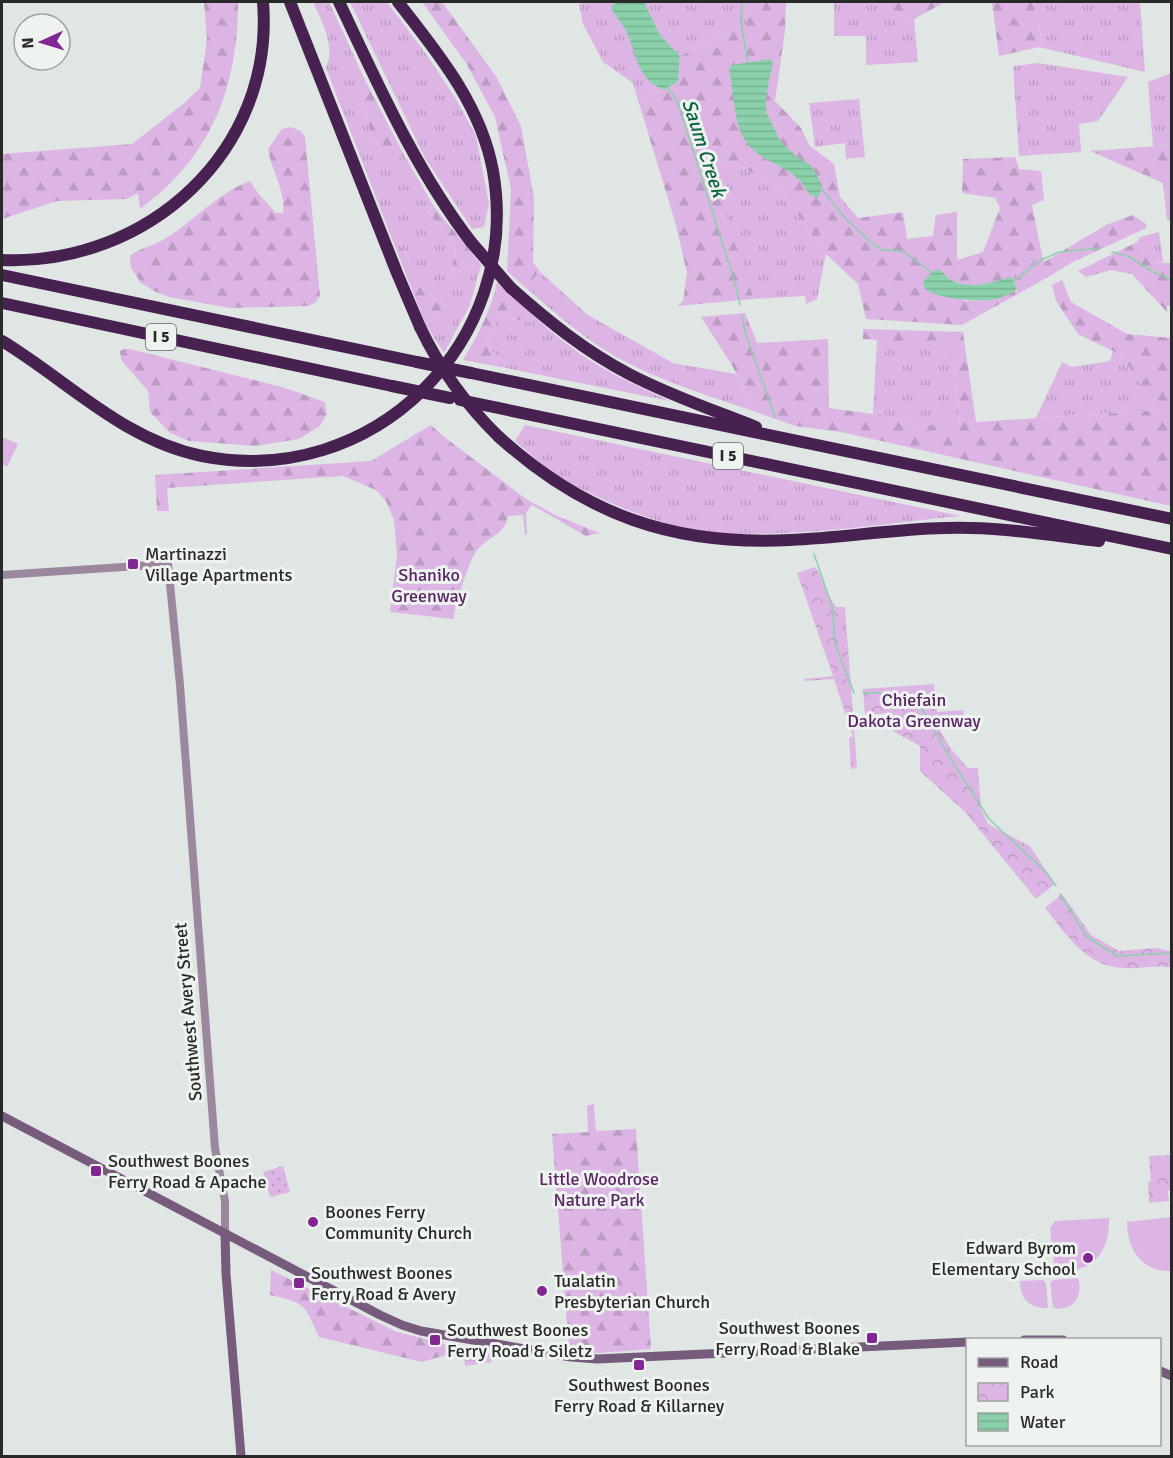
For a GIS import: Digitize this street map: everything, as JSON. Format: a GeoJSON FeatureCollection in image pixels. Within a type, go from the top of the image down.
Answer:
{"type":"FeatureCollection","features":[{"type":"Feature","properties":{"kind":"highway"},"geometry":{"type":"LineString","coordinates":[[2,260],[54,258],[108,244],[159,217],[195,186],[221,155],[248,103],[261,49],[263,2]]}},
{"type":"Feature","properties":{"kind":"highway"},"geometry":{"type":"LineString","coordinates":[[290,2],[397,273],[420,327],[436,357],[454,386],[475,413],[542,474],[584,499],[641,524],[687,535],[723,540],[767,542],[908,529],[967,528],[1172,549]]}},
{"type":"Feature","properties":{"kind":"highway"},"geometry":{"type":"LineString","coordinates":[[339,2],[412,152],[444,205],[471,242],[512,288],[566,334],[630,374],[660,389],[788,440]]}},
{"type":"Feature","properties":{"kind":"highway"},"geometry":{"type":"LineString","coordinates":[[2,341],[93,406],[132,430],[167,446],[221,459],[261,461],[316,452],[364,433],[408,404],[443,368],[473,321],[482,301],[494,254],[496,214],[492,170],[484,139],[472,110],[439,56],[398,2]]}},
{"type":"Feature","properties":{"kind":"highway","name":"I 5"},"geometry":{"type":"LineString","coordinates":[[2,275],[1172,519]]}},
{"type":"Feature","properties":{"kind":"highway","name":"I 5"},"geometry":{"type":"LineString","coordinates":[[2,303],[1172,549]]}},
{"type":"Feature","properties":{"kind":"main road"},"geometry":{"type":"LineString","coordinates":[[2,1116],[402,1325],[427,1332],[571,1357],[620,1359],[966,1342]]}},
{"type":"Feature","properties":{"kind":"main road","name":"Southwest Avery Street"},"geometry":{"type":"LineString","coordinates":[[225,1234],[226,1274],[241,1456]]}},
{"type":"Feature","properties":{"kind":"street","name":"Southwest Avery Street"},"geometry":{"type":"LineString","coordinates":[[2,575],[168,564],[180,685],[215,1148],[224,1196],[225,1234]]}},
{"type":"Feature","properties":{"kind":"green space"},"geometry":{"type":"Polygon","coordinates":[[[204,2],[238,2],[233,63],[226,92],[216,118],[185,167],[165,189],[140,209],[138,193],[127,199],[57,201],[2,219],[2,154],[132,144],[200,88],[207,39],[204,2]]]}},
{"type":"Feature","properties":{"kind":"green space"},"geometry":{"type":"Polygon","coordinates":[[[313,2],[329,2],[366,82],[362,102],[371,135],[388,164],[404,155],[434,207],[428,212],[455,245],[452,276],[477,259],[481,265],[470,305],[444,353],[426,325],[447,307],[422,287],[415,278],[402,248],[396,249],[326,68],[329,60],[329,43],[313,2]]]}},
{"type":"Feature","properties":{"kind":"green space"},"geometry":{"type":"Polygon","coordinates":[[[350,2],[387,2],[456,99],[476,136],[489,204],[484,227],[472,229],[425,158],[350,2]]]}},
{"type":"Feature","properties":{"kind":"green space"},"geometry":{"type":"Polygon","coordinates":[[[422,2],[442,2],[496,76],[521,126],[534,198],[533,262],[540,272],[525,287],[507,271],[511,189],[495,117],[466,63],[422,2]]]}},
{"type":"Feature","properties":{"kind":"green space"},"geometry":{"type":"Polygon","coordinates":[[[619,2],[612,5],[626,31],[639,65],[648,79],[664,90],[638,100],[633,83],[603,62],[583,24],[579,4],[619,2]]]}},
{"type":"Feature","properties":{"kind":"green space"},"geometry":{"type":"Polygon","coordinates":[[[644,2],[749,2],[746,24],[680,56],[660,35],[644,2]]]}},
{"type":"Feature","properties":{"kind":"green space"},"geometry":{"type":"Polygon","coordinates":[[[749,2],[786,2],[785,31],[775,101],[801,128],[809,145],[834,164],[840,197],[858,218],[903,212],[907,239],[933,236],[936,215],[957,212],[957,260],[983,252],[1000,208],[995,198],[962,193],[963,159],[1015,157],[1019,169],[1041,171],[1044,200],[1032,205],[1042,254],[1011,277],[983,285],[964,285],[952,281],[938,269],[964,301],[991,300],[1015,291],[1016,295],[962,325],[866,319],[858,284],[826,254],[781,191],[738,164],[708,158],[754,299],[677,306],[683,301],[687,273],[676,225],[638,100],[664,90],[678,81],[680,56],[746,24],[749,2]]]}},
{"type":"Feature","properties":{"kind":"green space"},"geometry":{"type":"Polygon","coordinates":[[[834,2],[868,2],[914,19],[918,62],[866,65],[866,36],[834,36],[834,2]]]}},
{"type":"Feature","properties":{"kind":"green space"},"geometry":{"type":"Polygon","coordinates":[[[868,2],[945,2],[912,20],[868,2]]]}},
{"type":"Feature","properties":{"kind":"green space"},"geometry":{"type":"Polygon","coordinates":[[[992,2],[1033,2],[1043,46],[999,56],[992,2]]]}},
{"type":"Feature","properties":{"kind":"green space"},"geometry":{"type":"Polygon","coordinates":[[[1033,2],[1140,2],[1145,72],[1039,47],[1043,46],[1033,2]]]}},
{"type":"Feature","properties":{"kind":"green space"},"geometry":{"type":"Polygon","coordinates":[[[1038,63],[1128,77],[1098,121],[1079,124],[1081,152],[1019,156],[1013,66],[1038,63]]]}},
{"type":"Feature","properties":{"kind":"green space"},"geometry":{"type":"Polygon","coordinates":[[[1171,73],[1171,145],[1153,146],[1148,82],[1171,73]]]}},
{"type":"Feature","properties":{"kind":"green space"},"geometry":{"type":"Polygon","coordinates":[[[366,82],[404,155],[388,165],[371,135],[362,102],[366,82]]]}},
{"type":"Feature","properties":{"kind":"green space"},"geometry":{"type":"Polygon","coordinates":[[[859,99],[865,157],[846,159],[845,143],[815,147],[809,103],[859,99]]]}},
{"type":"Feature","properties":{"kind":"green space"},"geometry":{"type":"Polygon","coordinates":[[[291,127],[301,131],[305,137],[320,296],[316,302],[309,306],[230,308],[169,297],[141,283],[131,268],[130,256],[168,237],[217,199],[238,186],[250,181],[276,213],[283,213],[282,197],[268,149],[282,129],[291,127]]]}},
{"type":"Feature","properties":{"kind":"green space"},"geometry":{"type":"Polygon","coordinates":[[[1171,145],[1171,183],[1163,183],[1090,151],[1171,145]]]}},
{"type":"Feature","properties":{"kind":"green space"},"geometry":{"type":"Polygon","coordinates":[[[707,158],[738,164],[781,191],[826,254],[817,299],[806,304],[805,296],[754,299],[707,158]]]}},
{"type":"Feature","properties":{"kind":"green space"},"geometry":{"type":"Polygon","coordinates":[[[1163,183],[1171,183],[1171,221],[1167,220],[1163,183]]]}},
{"type":"Feature","properties":{"kind":"green space"},"geometry":{"type":"Polygon","coordinates":[[[434,207],[477,259],[452,276],[455,245],[428,212],[434,207]]]}},
{"type":"Feature","properties":{"kind":"green space"},"geometry":{"type":"Polygon","coordinates":[[[1133,215],[1146,224],[1146,228],[1071,263],[1048,277],[1044,262],[1106,225],[1133,215]]]}},
{"type":"Feature","properties":{"kind":"green space"},"geometry":{"type":"Polygon","coordinates":[[[1159,232],[1163,262],[1149,262],[1137,242],[1140,237],[1159,232]]]}},
{"type":"Feature","properties":{"kind":"green space"},"geometry":{"type":"Polygon","coordinates":[[[1137,242],[1149,262],[1171,263],[1171,306],[1167,306],[1167,312],[1132,274],[1111,270],[1086,277],[1078,271],[1137,242]]]}},
{"type":"Feature","properties":{"kind":"green space"},"geometry":{"type":"Polygon","coordinates":[[[402,248],[425,291],[447,307],[426,325],[396,249],[402,248]]]}},
{"type":"Feature","properties":{"kind":"green space"},"geometry":{"type":"Polygon","coordinates":[[[1042,254],[1048,277],[1016,295],[1017,288],[1011,277],[1042,254]]]}},
{"type":"Feature","properties":{"kind":"green space"},"geometry":{"type":"Polygon","coordinates":[[[540,272],[588,315],[673,363],[736,374],[753,411],[661,378],[625,362],[597,345],[525,287],[540,272]]]}},
{"type":"Feature","properties":{"kind":"green space"},"geometry":{"type":"Polygon","coordinates":[[[1062,280],[1071,302],[1127,334],[1171,338],[1171,506],[841,432],[795,426],[753,411],[733,367],[701,317],[745,313],[757,343],[828,339],[829,408],[895,417],[917,426],[959,423],[955,364],[948,344],[863,339],[863,329],[963,332],[976,422],[1160,410],[1121,355],[1078,334],[1056,301],[1052,285],[1062,280]]]}},
{"type":"Feature","properties":{"kind":"green space"},"geometry":{"type":"Polygon","coordinates":[[[497,282],[535,317],[531,322],[499,317],[486,344],[502,361],[501,367],[463,360],[483,322],[497,282]]]}},
{"type":"Feature","properties":{"kind":"green space"},"geometry":{"type":"Polygon","coordinates":[[[499,317],[531,322],[535,317],[591,361],[670,401],[501,367],[502,361],[486,344],[499,317]]]}},
{"type":"Feature","properties":{"kind":"green space"},"geometry":{"type":"Polygon","coordinates":[[[877,339],[948,344],[955,364],[959,424],[917,426],[895,417],[873,414],[877,339]]]}},
{"type":"Feature","properties":{"kind":"green space"},"geometry":{"type":"Polygon","coordinates":[[[124,349],[282,387],[325,402],[327,414],[320,426],[299,439],[255,446],[189,441],[170,433],[150,412],[148,391],[121,360],[120,351],[124,349]]]}},
{"type":"Feature","properties":{"kind":"green space"},"geometry":{"type":"Polygon","coordinates":[[[1113,351],[1121,355],[1161,410],[1036,418],[1062,362],[1072,367],[1110,361],[1113,351]]]}},
{"type":"Feature","properties":{"kind":"green space","name":"Shaniko Greenway"},"geometry":{"type":"Polygon","coordinates":[[[431,425],[526,499],[557,516],[600,533],[586,536],[532,505],[526,513],[527,534],[525,535],[523,515],[508,516],[500,532],[483,544],[474,554],[463,582],[453,619],[390,612],[397,555],[394,520],[386,501],[376,490],[343,476],[167,488],[169,511],[157,511],[155,475],[371,461],[431,425]]]}},
{"type":"Feature","properties":{"kind":"green space"},"geometry":{"type":"Polygon","coordinates":[[[525,425],[960,516],[772,534],[741,534],[692,529],[633,512],[595,496],[555,474],[515,441],[525,425]]]}},
{"type":"Feature","properties":{"kind":"green space"},"geometry":{"type":"Polygon","coordinates":[[[2,437],[18,444],[7,467],[2,464],[2,437]]]}},
{"type":"Feature","properties":{"kind":"green space","name":"Chiefain Dakota Greenway"},"geometry":{"type":"Polygon","coordinates":[[[815,567],[836,607],[845,607],[857,768],[851,769],[849,738],[853,737],[834,679],[804,681],[804,679],[833,676],[797,573],[815,567]]]}},
{"type":"Feature","properties":{"kind":"green space","name":"Chiefain Dakota Greenway"},"geometry":{"type":"Polygon","coordinates":[[[934,684],[937,712],[963,710],[964,716],[938,727],[951,749],[968,768],[978,768],[981,809],[988,824],[1030,846],[1055,884],[1036,899],[965,812],[920,771],[920,746],[893,731],[892,713],[865,715],[863,689],[934,684]]]}},
{"type":"Feature","properties":{"kind":"green space"},"geometry":{"type":"Polygon","coordinates":[[[1062,894],[1091,935],[1119,951],[1155,948],[1171,951],[1171,967],[1111,966],[1088,956],[1070,939],[1045,908],[1062,894]]]}},
{"type":"Feature","properties":{"kind":"green space","name":"Little Woodrose Nature Park"},"geometry":{"type":"Polygon","coordinates":[[[594,1104],[596,1131],[636,1129],[651,1349],[598,1353],[569,1349],[552,1134],[588,1132],[587,1106],[594,1104]]]}},
{"type":"Feature","properties":{"kind":"green space"},"geometry":{"type":"Polygon","coordinates":[[[1171,1155],[1169,1201],[1149,1203],[1148,1182],[1151,1182],[1149,1156],[1171,1155]]]}},
{"type":"Feature","properties":{"kind":"green space"},"geometry":{"type":"Polygon","coordinates":[[[283,1166],[290,1192],[270,1197],[263,1172],[283,1166]]]}},
{"type":"Feature","properties":{"kind":"green space"},"geometry":{"type":"Polygon","coordinates":[[[1171,1217],[1171,1271],[1152,1268],[1144,1263],[1133,1250],[1127,1222],[1171,1217]]]}},
{"type":"Feature","properties":{"kind":"green space"},"geometry":{"type":"Polygon","coordinates":[[[1109,1218],[1106,1242],[1096,1259],[1079,1269],[1055,1272],[1050,1228],[1055,1221],[1109,1218]]]}},
{"type":"Feature","properties":{"kind":"green space"},"geometry":{"type":"Polygon","coordinates":[[[271,1270],[397,1332],[449,1345],[453,1353],[422,1362],[319,1337],[302,1307],[291,1300],[270,1295],[271,1270]]]}},
{"type":"Feature","properties":{"kind":"green space"},"geometry":{"type":"Polygon","coordinates":[[[1078,1278],[1079,1291],[1075,1302],[1066,1308],[1053,1308],[1050,1283],[1053,1280],[1078,1278]]]}},
{"type":"Feature","properties":{"kind":"green space"},"geometry":{"type":"Polygon","coordinates":[[[1043,1280],[1046,1283],[1048,1308],[1036,1307],[1027,1302],[1020,1287],[1020,1281],[1043,1280]]]}},
{"type":"Feature","properties":{"kind":"green space"},"geometry":{"type":"Polygon","coordinates":[[[469,1350],[494,1354],[491,1362],[465,1366],[464,1354],[469,1350]]]}},
{"type":"Feature","properties":{"kind":"water"},"geometry":{"type":"Polygon","coordinates":[[[619,2],[644,2],[660,35],[680,56],[678,81],[664,90],[648,80],[639,66],[627,33],[611,8],[619,2]]]}},
{"type":"Feature","properties":{"kind":"water"},"geometry":{"type":"Polygon","coordinates":[[[770,59],[773,62],[766,96],[766,112],[781,142],[797,157],[811,165],[822,185],[819,197],[810,195],[796,177],[754,151],[740,130],[729,68],[732,65],[770,59]]]}},
{"type":"Feature","properties":{"kind":"water"},"geometry":{"type":"Polygon","coordinates":[[[938,269],[960,284],[982,284],[1011,277],[1017,288],[1009,294],[992,300],[967,300],[939,295],[924,286],[926,278],[938,269]]]}},
{"type":"Feature","properties":{"kind":"waterway"},"geometry":{"type":"LineString","coordinates":[[742,2],[741,22],[748,63]]}},
{"type":"Feature","properties":{"kind":"waterway","name":"Saum Creek"},"geometry":{"type":"LineString","coordinates":[[668,87],[679,106],[740,305]]}},
{"type":"Feature","properties":{"kind":"waterway"},"geometry":{"type":"LineString","coordinates":[[821,188],[845,218],[874,245],[883,250],[903,251],[932,273]]}},
{"type":"Feature","properties":{"kind":"waterway"},"geometry":{"type":"LineString","coordinates":[[1014,281],[1041,260],[1059,252],[1101,248]]}},
{"type":"Feature","properties":{"kind":"waterway"},"geometry":{"type":"LineString","coordinates":[[1112,252],[1130,257],[1153,272],[1172,280]]}},
{"type":"Feature","properties":{"kind":"waterway","name":"Saum Creek"},"geometry":{"type":"LineString","coordinates":[[742,315],[745,332],[775,417]]}},
{"type":"Feature","properties":{"kind":"waterway","name":"Saum Creek"},"geometry":{"type":"LineString","coordinates":[[814,554],[832,606],[835,644],[854,693]]}},
{"type":"Feature","properties":{"kind":"waterway","name":"Saum Creek"},"geometry":{"type":"LineString","coordinates":[[863,693],[893,695],[918,704],[989,819],[1047,873],[1056,886]]}},
{"type":"Feature","properties":{"kind":"waterway","name":"Saum Creek"},"geometry":{"type":"LineString","coordinates":[[1060,894],[1086,936],[1117,956],[1172,953]]}},
{"type":"Feature","properties":{"kind":"place","name":"Martinazzi Village Apartments"},"geometry":{"type":"Point","coordinates":[133,564]}},
{"type":"Feature","properties":{"kind":"place","name":"Southwest Boones Ferry Road & Apache"},"geometry":{"type":"Point","coordinates":[96,1171]}},
{"type":"Feature","properties":{"kind":"place","name":"Boones Ferry Community Church"},"geometry":{"type":"Point","coordinates":[313,1222]}},
{"type":"Feature","properties":{"kind":"place","name":"Edward Byrom Elementary School"},"geometry":{"type":"Point","coordinates":[1088,1258]}},
{"type":"Feature","properties":{"kind":"place","name":"Southwest Boones Ferry Road & Avery"},"geometry":{"type":"Point","coordinates":[299,1283]}},
{"type":"Feature","properties":{"kind":"place","name":"Tualatin Presbyterian Church"},"geometry":{"type":"Point","coordinates":[542,1291]}},
{"type":"Feature","properties":{"kind":"place","name":"Southwest Boones Ferry Road & Blake"},"geometry":{"type":"Point","coordinates":[872,1338]}},
{"type":"Feature","properties":{"kind":"place","name":"Southwest Boones Ferry Road & Siletz"},"geometry":{"type":"Point","coordinates":[435,1340]}},
{"type":"Feature","properties":{"kind":"place","name":"Southwest Boones Ferry Road & Killarney"},"geometry":{"type":"Point","coordinates":[639,1365]}}]}
